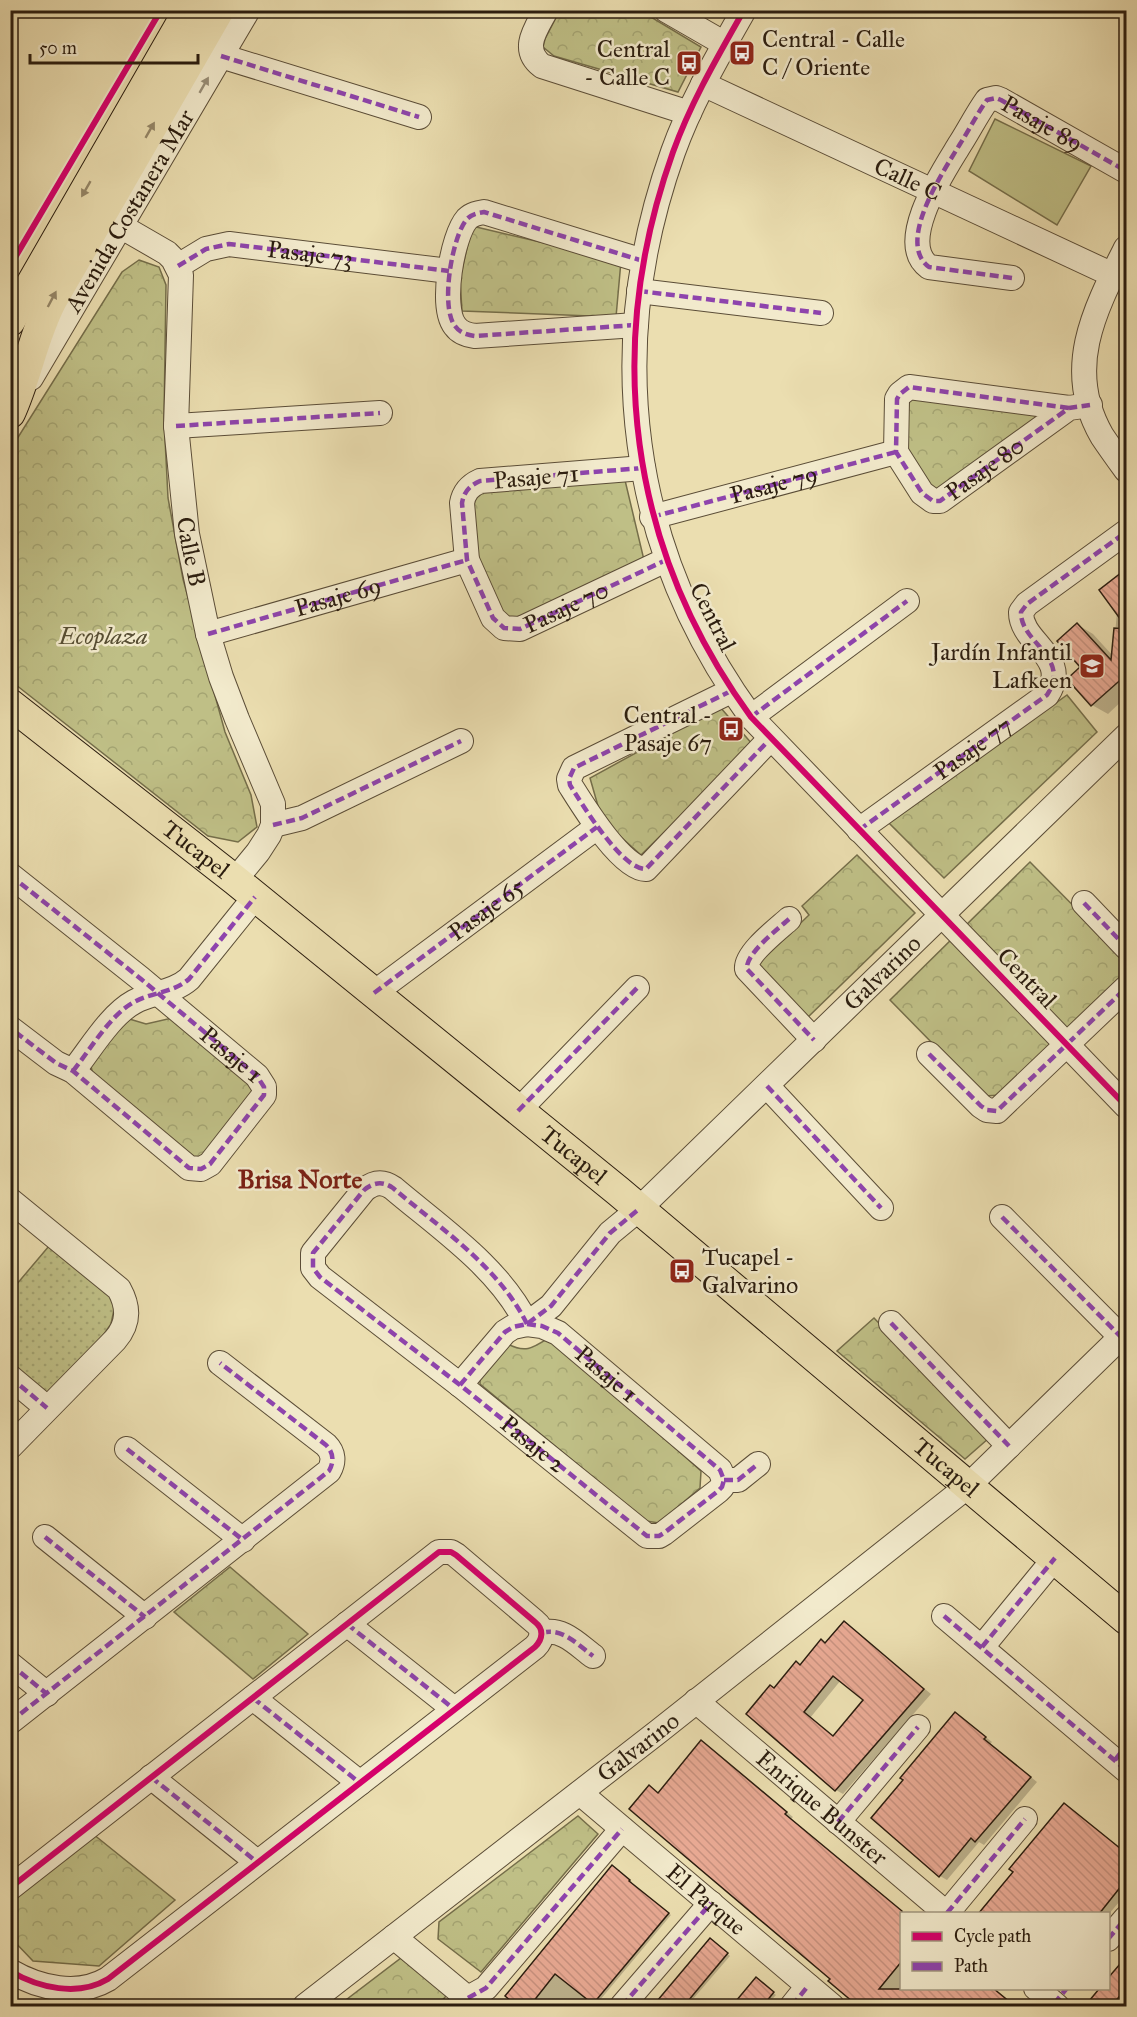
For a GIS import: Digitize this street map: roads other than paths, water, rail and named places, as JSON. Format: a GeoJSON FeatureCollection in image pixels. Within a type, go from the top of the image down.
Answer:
{"type":"FeatureCollection","features":[{"type":"Feature","properties":{"kind":"main road","name":"Avenida Costanera Mar"},"geometry":{"type":"LineString","coordinates":[[10,321],[189,10]]}},
{"type":"Feature","properties":{"kind":"main road","name":"Avenida Costanera Mar"},"geometry":{"type":"LineString","coordinates":[[10,413],[20,393],[41,322],[52,300],[219,10]]}},
{"type":"Feature","properties":{"kind":"main road","name":"Tucapel"},"geometry":{"type":"LineString","coordinates":[[10,704],[245,888],[639,1209],[1126,1619]]}},
{"type":"Feature","properties":{"kind":"street","name":"Avenida Costanera Mar"},"geometry":{"type":"LineString","coordinates":[[10,413],[122,227],[248,10]]}},
{"type":"Feature","properties":{"kind":"street"},"geometry":{"type":"LineString","coordinates":[[666,10],[725,44]]}},
{"type":"Feature","properties":{"kind":"street","name":"Central"},"geometry":{"type":"LineString","coordinates":[[744,10],[689,114],[661,190],[643,261],[636,325],[634,384],[643,468],[652,517],[666,560],[694,623],[731,691],[751,717],[1126,1106]]}},
{"type":"Feature","properties":{"kind":"street"},"geometry":{"type":"LineString","coordinates":[[543,11],[530,42],[532,56],[542,66],[689,114]]}},
{"type":"Feature","properties":{"kind":"street"},"geometry":{"type":"LineString","coordinates":[[221,56],[419,117]]}},
{"type":"Feature","properties":{"kind":"street","name":"Calle C"},"geometry":{"type":"LineString","coordinates":[[703,84],[1113,275]]}},
{"type":"Feature","properties":{"kind":"street","name":"Pasaje 89"},"geometry":{"type":"LineString","coordinates":[[932,190],[984,104],[991,98],[1001,100],[1126,171]]}},
{"type":"Feature","properties":{"kind":"street"},"geometry":{"type":"LineString","coordinates":[[932,190],[924,207],[920,225],[918,253],[923,263],[935,269],[1012,278]]}},
{"type":"Feature","properties":{"kind":"street"},"geometry":{"type":"LineString","coordinates":[[636,325],[466,335],[455,326],[450,316],[449,271],[459,235],[467,219],[473,214],[484,212],[643,261]]}},
{"type":"Feature","properties":{"kind":"street"},"geometry":{"type":"LineString","coordinates":[[122,227],[161,248],[178,266]]}},
{"type":"Feature","properties":{"kind":"street","name":"Pasaje 73"},"geometry":{"type":"LineString","coordinates":[[178,266],[206,249],[229,244],[449,271]]}},
{"type":"Feature","properties":{"kind":"street"},"geometry":{"type":"LineString","coordinates":[[1079,407],[1084,374],[1084,355],[1090,327],[1126,248]]}},
{"type":"Feature","properties":{"kind":"street","name":"Calle B"},"geometry":{"type":"LineString","coordinates":[[178,266],[182,294],[176,382],[176,426],[187,534],[208,634],[237,719],[270,795],[273,804],[273,825]]}},
{"type":"Feature","properties":{"kind":"street"},"geometry":{"type":"LineString","coordinates":[[639,291],[821,313]]}},
{"type":"Feature","properties":{"kind":"street"},"geometry":{"type":"LineString","coordinates":[[896,452],[897,399],[909,387],[1079,407],[1126,470]]}},
{"type":"Feature","properties":{"kind":"street","name":"Pasaje 80"},"geometry":{"type":"LineString","coordinates":[[896,452],[922,493],[933,501],[940,501],[1079,407]]}},
{"type":"Feature","properties":{"kind":"street"},"geometry":{"type":"LineString","coordinates":[[176,426],[380,413]]}},
{"type":"Feature","properties":{"kind":"street","name":"Pasaje 79"},"geometry":{"type":"LineString","coordinates":[[652,517],[896,452]]}},
{"type":"Feature","properties":{"kind":"street","name":"Pasaje 71"},"geometry":{"type":"LineString","coordinates":[[467,560],[462,503],[463,495],[473,484],[480,481],[643,468]]}},
{"type":"Feature","properties":{"kind":"street","name":"Pasaje 77"},"geometry":{"type":"LineString","coordinates":[[859,830],[1047,695],[1054,681],[1054,671],[1051,663],[1022,623],[1021,612],[1027,604],[1126,532]]}},
{"type":"Feature","properties":{"kind":"street","name":"Pasaje 69"},"geometry":{"type":"LineString","coordinates":[[208,634],[467,560]]}},
{"type":"Feature","properties":{"kind":"street","name":"Pasaje 70"},"geometry":{"type":"LineString","coordinates":[[467,560],[493,618],[504,628],[512,630],[520,629],[666,560]]}},
{"type":"Feature","properties":{"kind":"street"},"geometry":{"type":"LineString","coordinates":[[751,717],[906,601]]}},
{"type":"Feature","properties":{"kind":"street"},"geometry":{"type":"LineString","coordinates":[[731,691],[570,772],[570,784],[597,827],[635,867],[646,869],[770,739]]}},
{"type":"Feature","properties":{"kind":"street"},"geometry":{"type":"LineString","coordinates":[[73,1071],[123,1009],[145,997],[175,988],[189,978],[245,888],[273,825],[302,818],[461,741]]}},
{"type":"Feature","properties":{"kind":"street","name":"Galvarino"},"geometry":{"type":"LineString","coordinates":[[460,1385],[505,1332],[513,1327],[527,1324],[551,1306],[610,1233],[639,1209],[1125,741]]}},
{"type":"Feature","properties":{"kind":"street","name":"Pasaje 65"},"geometry":{"type":"LineString","coordinates":[[374,993],[597,827]]}},
{"type":"Feature","properties":{"kind":"street","name":"Pasaje 1"},"geometry":{"type":"LineString","coordinates":[[10,875],[257,1076],[264,1087],[264,1095],[210,1164],[196,1169],[183,1164],[73,1071],[56,1063],[10,1028]]}},
{"type":"Feature","properties":{"kind":"street"},"geometry":{"type":"LineString","coordinates":[[1084,903],[1126,946]]}},
{"type":"Feature","properties":{"kind":"street"},"geometry":{"type":"LineString","coordinates":[[789,919],[751,955],[747,969],[814,1040]]}},
{"type":"Feature","properties":{"kind":"street"},"geometry":{"type":"LineString","coordinates":[[518,1111],[637,988]]}},
{"type":"Feature","properties":{"kind":"street"},"geometry":{"type":"LineString","coordinates":[[929,1054],[981,1107],[993,1112],[1001,1109],[1126,988]]}},
{"type":"Feature","properties":{"kind":"street"},"geometry":{"type":"LineString","coordinates":[[767,1086],[881,1208]]}},
{"type":"Feature","properties":{"kind":"street","name":"Pasaje 2"},"geometry":{"type":"LineString","coordinates":[[527,1324],[516,1304],[477,1260],[393,1188],[384,1183],[373,1183],[364,1190],[316,1248],[312,1258],[313,1268],[320,1277],[460,1385],[647,1536],[659,1536],[664,1533],[718,1491],[724,1480],[738,1480],[758,1464]]}},
{"type":"Feature","properties":{"kind":"street"},"geometry":{"type":"LineString","coordinates":[[10,1200],[112,1282],[119,1289],[126,1306],[125,1324],[121,1333],[10,1446]]}},
{"type":"Feature","properties":{"kind":"street"},"geometry":{"type":"LineString","coordinates":[[1002,1217],[1124,1335]]}},
{"type":"Feature","properties":{"kind":"street"},"geometry":{"type":"LineString","coordinates":[[891,1323],[1009,1446]]}},
{"type":"Feature","properties":{"kind":"street","name":"Pasaje 1"},"geometry":{"type":"LineString","coordinates":[[527,1324],[542,1326],[558,1333],[720,1470],[724,1480]]}},
{"type":"Feature","properties":{"kind":"street","name":"Galvarino"},"geometry":{"type":"LineString","coordinates":[[305,2007],[968,1486],[1124,1335]]}},
{"type":"Feature","properties":{"kind":"street"},"geometry":{"type":"LineString","coordinates":[[10,1722],[329,1472],[333,1460],[330,1449],[326,1445],[220,1363]]}},
{"type":"Feature","properties":{"kind":"street"},"geometry":{"type":"LineString","coordinates":[[10,1377],[47,1408]]}},
{"type":"Feature","properties":{"kind":"street"},"geometry":{"type":"LineString","coordinates":[[127,1449],[243,1540]]}},
{"type":"Feature","properties":{"kind":"street"},"geometry":{"type":"LineString","coordinates":[[45,1537],[145,1617]]}},
{"type":"Feature","properties":{"kind":"street"},"geometry":{"type":"LineString","coordinates":[[10,1888],[434,1555],[444,1551],[456,1555],[539,1625],[542,1639],[535,1647],[98,1985],[75,1990],[32,1982],[10,1971]]}},
{"type":"Feature","properties":{"kind":"street"},"geometry":{"type":"LineString","coordinates":[[982,1647],[1055,1558]]}},
{"type":"Feature","properties":{"kind":"street"},"geometry":{"type":"LineString","coordinates":[[944,1616],[1123,1759]]}},
{"type":"Feature","properties":{"kind":"street"},"geometry":{"type":"LineString","coordinates":[[347,1624],[454,1709]]}},
{"type":"Feature","properties":{"kind":"street"},"geometry":{"type":"LineString","coordinates":[[542,1633],[553,1631],[561,1633],[593,1656]]}},
{"type":"Feature","properties":{"kind":"street"},"geometry":{"type":"LineString","coordinates":[[10,1664],[47,1694]]}},
{"type":"Feature","properties":{"kind":"street"},"geometry":{"type":"LineString","coordinates":[[253,1698],[360,1783]]}},
{"type":"Feature","properties":{"kind":"street","name":"Enrique Bunster"},"geometry":{"type":"LineString","coordinates":[[696,1701],[946,1912]]}},
{"type":"Feature","properties":{"kind":"street"},"geometry":{"type":"LineString","coordinates":[[838,1822],[918,1727]]}},
{"type":"Feature","properties":{"kind":"street"},"geometry":{"type":"LineString","coordinates":[[151,1777],[257,1862]]}},
{"type":"Feature","properties":{"kind":"street","name":"El Parque"},"geometry":{"type":"LineString","coordinates":[[580,1792],[832,2007]]}},
{"type":"Feature","properties":{"kind":"street"},"geometry":{"type":"LineString","coordinates":[[948,1912],[1025,1819]]}},
{"type":"Feature","properties":{"kind":"street"},"geometry":{"type":"LineString","coordinates":[[394,1937],[469,2004],[486,1988],[622,1828]]}},
{"type":"Feature","properties":{"kind":"street"},"geometry":{"type":"LineString","coordinates":[[622,2007],[711,1903]]}},
{"type":"Feature","properties":{"kind":"street"},"geometry":{"type":"LineString","coordinates":[[1110,1937],[1126,1918]]}},
{"type":"Feature","properties":{"kind":"street"},"geometry":{"type":"LineString","coordinates":[[792,2007],[808,1986]]}},
{"type":"Feature","properties":{"kind":"place","name":"Central - Calle C / Oriente"},"geometry":{"type":"Point","coordinates":[742,53]}},
{"type":"Feature","properties":{"kind":"place","name":"Central - Calle C"},"geometry":{"type":"Point","coordinates":[689,63]}},
{"type":"Feature","properties":{"kind":"place","name":"Jardín Infantil Lafkeen"},"geometry":{"type":"Point","coordinates":[1092,666]}},
{"type":"Feature","properties":{"kind":"place","name":"Central - Pasaje 67"},"geometry":{"type":"Point","coordinates":[731,729]}},
{"type":"Feature","properties":{"kind":"place","name":"Tucapel - Galvarino"},"geometry":{"type":"Point","coordinates":[682,1271]}},
{"type":"Feature","properties":{"kind":"district","name":"Brisa Norte"},"geometry":{"type":"Point","coordinates":[300,1179]}},
{"type":"Feature","properties":{"kind":"park label","name":"Ecoplaza"},"geometry":{"type":"Point","coordinates":[103,636]}}]}
